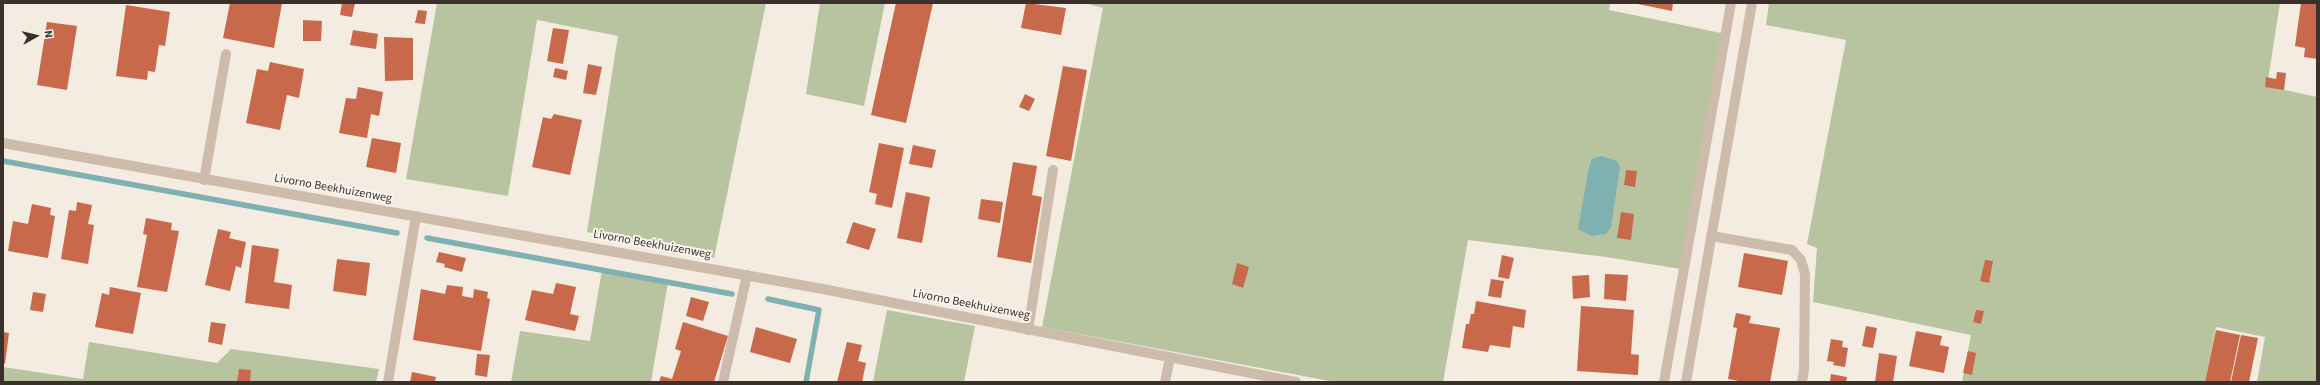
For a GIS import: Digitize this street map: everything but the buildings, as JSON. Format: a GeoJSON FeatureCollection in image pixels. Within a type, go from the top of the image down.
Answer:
{"type":"FeatureCollection","features":[{"type":"Feature","properties":{"kind":"street"},"geometry":{"type":"LineString","coordinates":[[1664,382],[1731,3]]}},
{"type":"Feature","properties":{"kind":"street"},"geometry":{"type":"LineString","coordinates":[[1686,382],[1752,3]]}},
{"type":"Feature","properties":{"kind":"street"},"geometry":{"type":"LineString","coordinates":[[204,180],[226,54]]}},
{"type":"Feature","properties":{"kind":"street","name":"Livorno Beekhuizenweg"},"geometry":{"type":"LineString","coordinates":[[3,143],[204,180],[747,275],[1296,382]]}},
{"type":"Feature","properties":{"kind":"street"},"geometry":{"type":"LineString","coordinates":[[1028,330],[1053,170]]}},
{"type":"Feature","properties":{"kind":"street"},"geometry":{"type":"LineString","coordinates":[[388,382],[416,216]]}},
{"type":"Feature","properties":{"kind":"street"},"geometry":{"type":"LineString","coordinates":[[1711,236],[1792,250],[1802,260],[1805,274],[1804,370],[1802,382]]}},
{"type":"Feature","properties":{"kind":"street"},"geometry":{"type":"LineString","coordinates":[[723,382],[747,275]]}},
{"type":"Feature","properties":{"kind":"street"},"geometry":{"type":"LineString","coordinates":[[1165,382],[1170,358]]}},
{"type":"Feature","properties":{"kind":"green space"},"geometry":{"type":"Polygon","coordinates":[[[437,3],[766,3],[714,258],[587,232],[618,36],[537,20],[508,196],[406,179],[437,3]]]}},
{"type":"Feature","properties":{"kind":"green space"},"geometry":{"type":"Polygon","coordinates":[[[820,3],[885,3],[864,106],[806,94],[820,3]]]}},
{"type":"Feature","properties":{"kind":"green space"},"geometry":{"type":"Polygon","coordinates":[[[1084,3],[1610,3],[1609,10],[1721,33],[1681,269],[1606,257],[1468,240],[1443,382],[1335,382],[1042,327],[1103,8],[1084,3]]]}},
{"type":"Feature","properties":{"kind":"green space"},"geometry":{"type":"Polygon","coordinates":[[[1769,3],[2280,3],[2267,86],[2317,97],[2317,382],[2257,382],[2265,337],[2216,327],[2205,382],[1962,382],[1971,335],[1813,302],[1817,248],[1807,244],[1846,40],[1766,25],[1769,3]]]}},
{"type":"Feature","properties":{"kind":"green space"},"geometry":{"type":"Polygon","coordinates":[[[602,270],[668,282],[651,382],[511,382],[520,331],[590,341],[602,270]]]}},
{"type":"Feature","properties":{"kind":"green space"},"geometry":{"type":"Polygon","coordinates":[[[887,310],[975,326],[964,382],[873,382],[887,310]]]}},
{"type":"Feature","properties":{"kind":"green space"},"geometry":{"type":"Polygon","coordinates":[[[89,342],[217,363],[231,349],[379,369],[376,382],[3,382],[3,367],[83,379],[89,342]]]}},
{"type":"Feature","properties":{"kind":"water"},"geometry":{"type":"Polygon","coordinates":[[[1601,156],[1617,161],[1620,168],[1611,227],[1606,234],[1592,236],[1578,229],[1589,167],[1592,159],[1601,156]]]}},
{"type":"Feature","properties":{"kind":"waterway"},"geometry":{"type":"LineString","coordinates":[[3,161],[397,233]]}},
{"type":"Feature","properties":{"kind":"waterway"},"geometry":{"type":"LineString","coordinates":[[427,238],[732,294]]}},
{"type":"Feature","properties":{"kind":"waterway"},"geometry":{"type":"LineString","coordinates":[[768,299],[819,310],[806,382]]}}]}
